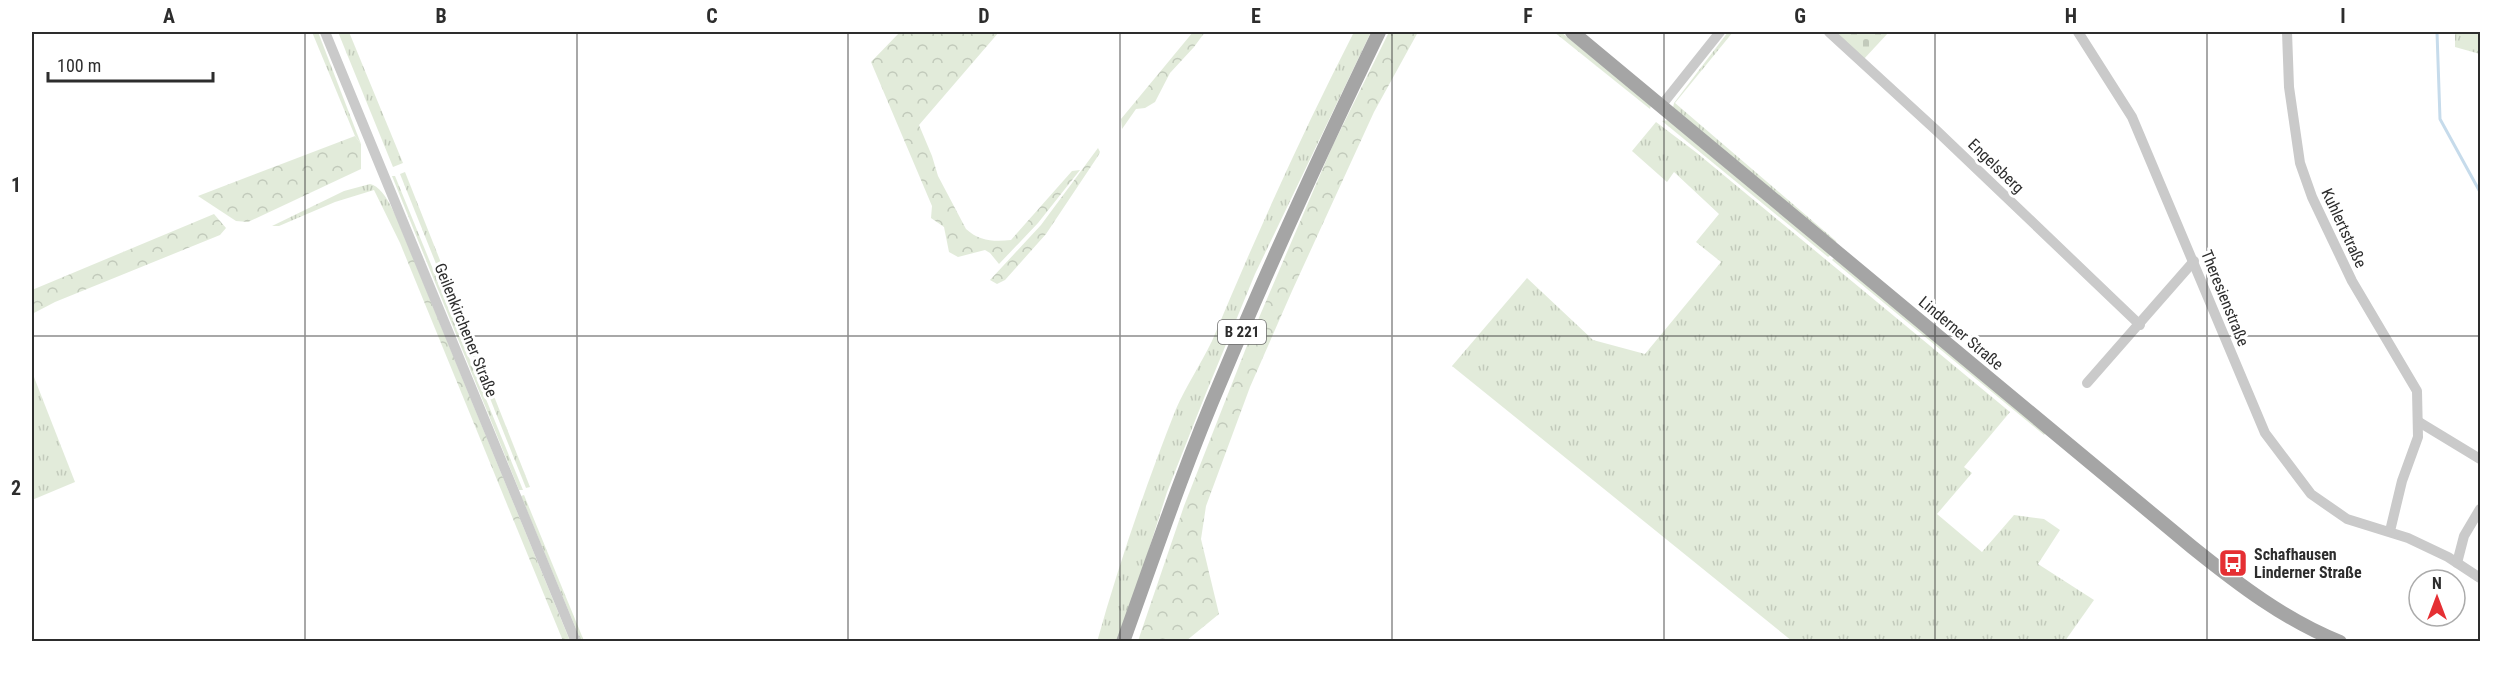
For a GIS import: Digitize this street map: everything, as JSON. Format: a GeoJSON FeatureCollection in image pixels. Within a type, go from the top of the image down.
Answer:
{"type":"FeatureCollection","features":[{"type":"Feature","properties":{"kind":"main road","name":"B 221"},"geometry":{"type":"LineString","coordinates":[[1123,642],[1168,515],[1221,380],[1313,169],[1379,32]]}},
{"type":"Feature","properties":{"kind":"main road","name":"Linderner Straße"},"geometry":{"type":"LineString","coordinates":[[1572,32],[2200,554],[2245,589],[2280,612],[2340,642]]}},
{"type":"Feature","properties":{"kind":"street","name":"Geilenkirchener Straße"},"geometry":{"type":"LineString","coordinates":[[325,32],[576,642]]}},
{"type":"Feature","properties":{"kind":"street"},"geometry":{"type":"LineString","coordinates":[[1661,106],[1720,32]]}},
{"type":"Feature","properties":{"kind":"street","name":"Engelsberg"},"geometry":{"type":"LineString","coordinates":[[1829,32],[1937,131],[2140,325]]}},
{"type":"Feature","properties":{"kind":"street","name":"Theresienstraße"},"geometry":{"type":"LineString","coordinates":[[2078,32],[2132,117],[2265,433],[2311,494],[2347,519],[2408,537],[2481,578]]}},
{"type":"Feature","properties":{"kind":"street","name":"Kuhlertstraße"},"geometry":{"type":"LineString","coordinates":[[2287,32],[2289,87],[2300,163],[2312,197],[2352,281],[2417,391],[2418,437],[2402,481],[2390,531]]}},
{"type":"Feature","properties":{"kind":"street"},"geometry":{"type":"LineString","coordinates":[[2087,383],[2194,261]]}},
{"type":"Feature","properties":{"kind":"street"},"geometry":{"type":"LineString","coordinates":[[2419,422],[2481,459]]}},
{"type":"Feature","properties":{"kind":"street"},"geometry":{"type":"LineString","coordinates":[[2457,563],[2464,536],[2481,509]]}},
{"type":"Feature","properties":{"kind":"green space"},"geometry":{"type":"Polygon","coordinates":[[[312,32],[318,32],[361,144],[355,136],[312,32]]]}},
{"type":"Feature","properties":{"kind":"green space"},"geometry":{"type":"Polygon","coordinates":[[[338,32],[349,32],[403,163],[393,167],[338,32]]]}},
{"type":"Feature","properties":{"kind":"green space"},"geometry":{"type":"Polygon","coordinates":[[[900,32],[999,32],[919,125],[938,176],[966,229],[971,233],[987,240],[1011,240],[1072,171],[1080,170],[1038,223],[999,264],[985,250],[958,257],[949,252],[944,227],[931,218],[932,206],[871,62],[900,32]]]}},
{"type":"Feature","properties":{"kind":"green space"},"geometry":{"type":"Polygon","coordinates":[[[1193,32],[1205,32],[1170,73],[1155,102],[1145,108],[1136,109],[1122,129],[1121,119],[1193,32]]]}},
{"type":"Feature","properties":{"kind":"green space"},"geometry":{"type":"Polygon","coordinates":[[[1354,32],[1371,32],[1255,274],[1167,492],[1120,641],[1097,642],[1134,524],[1176,409],[1212,341],[1280,185],[1354,32]]]}},
{"type":"Feature","properties":{"kind":"green space"},"geometry":{"type":"Polygon","coordinates":[[[1389,32],[1418,32],[1374,112],[1292,291],[1250,387],[1206,506],[1201,539],[1219,614],[1186,641],[1138,641],[1184,506],[1246,348],[1332,147],[1389,32]]]}},
{"type":"Feature","properties":{"kind":"green space"},"geometry":{"type":"Polygon","coordinates":[[[1554,32],[1561,32],[1651,105],[1650,109],[1554,32]]]}},
{"type":"Feature","properties":{"kind":"green space"},"geometry":{"type":"Polygon","coordinates":[[[1728,32],[1733,32],[1675,103],[1836,241],[1837,246],[1672,112],[1674,103],[1728,32]]]}},
{"type":"Feature","properties":{"kind":"green space"},"geometry":{"type":"Polygon","coordinates":[[[1833,32],[1889,32],[1863,60],[1833,32]]]}},
{"type":"Feature","properties":{"kind":"green space"},"geometry":{"type":"Polygon","coordinates":[[[2455,32],[2480,32],[2480,54],[2455,47],[2455,32]]]}},
{"type":"Feature","properties":{"kind":"green space"},"geometry":{"type":"Polygon","coordinates":[[[1668,120],[1831,255],[1828,257],[1662,121],[1668,120]]]}},
{"type":"Feature","properties":{"kind":"green space"},"geometry":{"type":"Polygon","coordinates":[[[1656,122],[1697,153],[2010,412],[1964,467],[1972,473],[1937,514],[1982,552],[2014,515],[2044,519],[2060,530],[2038,564],[2094,600],[2065,641],[1792,641],[1452,366],[1527,278],[1593,340],[1645,354],[1721,262],[1696,242],[1719,214],[1674,172],[1667,182],[1632,151],[1656,122]]]}},
{"type":"Feature","properties":{"kind":"green space"},"geometry":{"type":"Polygon","coordinates":[[[355,136],[361,144],[361,169],[248,222],[236,221],[198,196],[355,136]]]}},
{"type":"Feature","properties":{"kind":"green space"},"geometry":{"type":"Polygon","coordinates":[[[1098,148],[1100,152],[1098,156],[1046,234],[1005,280],[997,284],[990,280],[1041,225],[1098,148]]]}},
{"type":"Feature","properties":{"kind":"green space"},"geometry":{"type":"Polygon","coordinates":[[[405,172],[530,487],[526,488],[400,174],[405,172]]]}},
{"type":"Feature","properties":{"kind":"green space"},"geometry":{"type":"Polygon","coordinates":[[[392,176],[395,176],[523,490],[519,490],[392,176]]]}},
{"type":"Feature","properties":{"kind":"green space"},"geometry":{"type":"Polygon","coordinates":[[[370,184],[382,192],[397,218],[407,243],[400,243],[374,190],[335,202],[279,226],[272,226],[344,191],[370,184]]]}},
{"type":"Feature","properties":{"kind":"green space"},"geometry":{"type":"Polygon","coordinates":[[[214,214],[226,228],[220,235],[55,302],[32,314],[32,290],[214,214]]]}},
{"type":"Feature","properties":{"kind":"green space"},"geometry":{"type":"Polygon","coordinates":[[[400,243],[407,243],[570,641],[563,641],[400,243]]]}},
{"type":"Feature","properties":{"kind":"green space"},"geometry":{"type":"Polygon","coordinates":[[[1834,258],[2046,432],[2044,435],[1832,260],[1834,258]]]}},
{"type":"Feature","properties":{"kind":"green space"},"geometry":{"type":"Polygon","coordinates":[[[32,372],[75,482],[32,500],[32,372]]]}},
{"type":"Feature","properties":{"kind":"green space"},"geometry":{"type":"Polygon","coordinates":[[[524,495],[584,641],[581,641],[521,496],[524,495]]]}},
{"type":"Feature","properties":{"kind":"waterway"},"geometry":{"type":"LineString","coordinates":[[2437,32],[2440,119],[2480,192]]}},
{"type":"Feature","properties":{"kind":"place","name":"Schafhausen Linderner Straße"},"geometry":{"type":"Point","coordinates":[2233,563]}}]}
